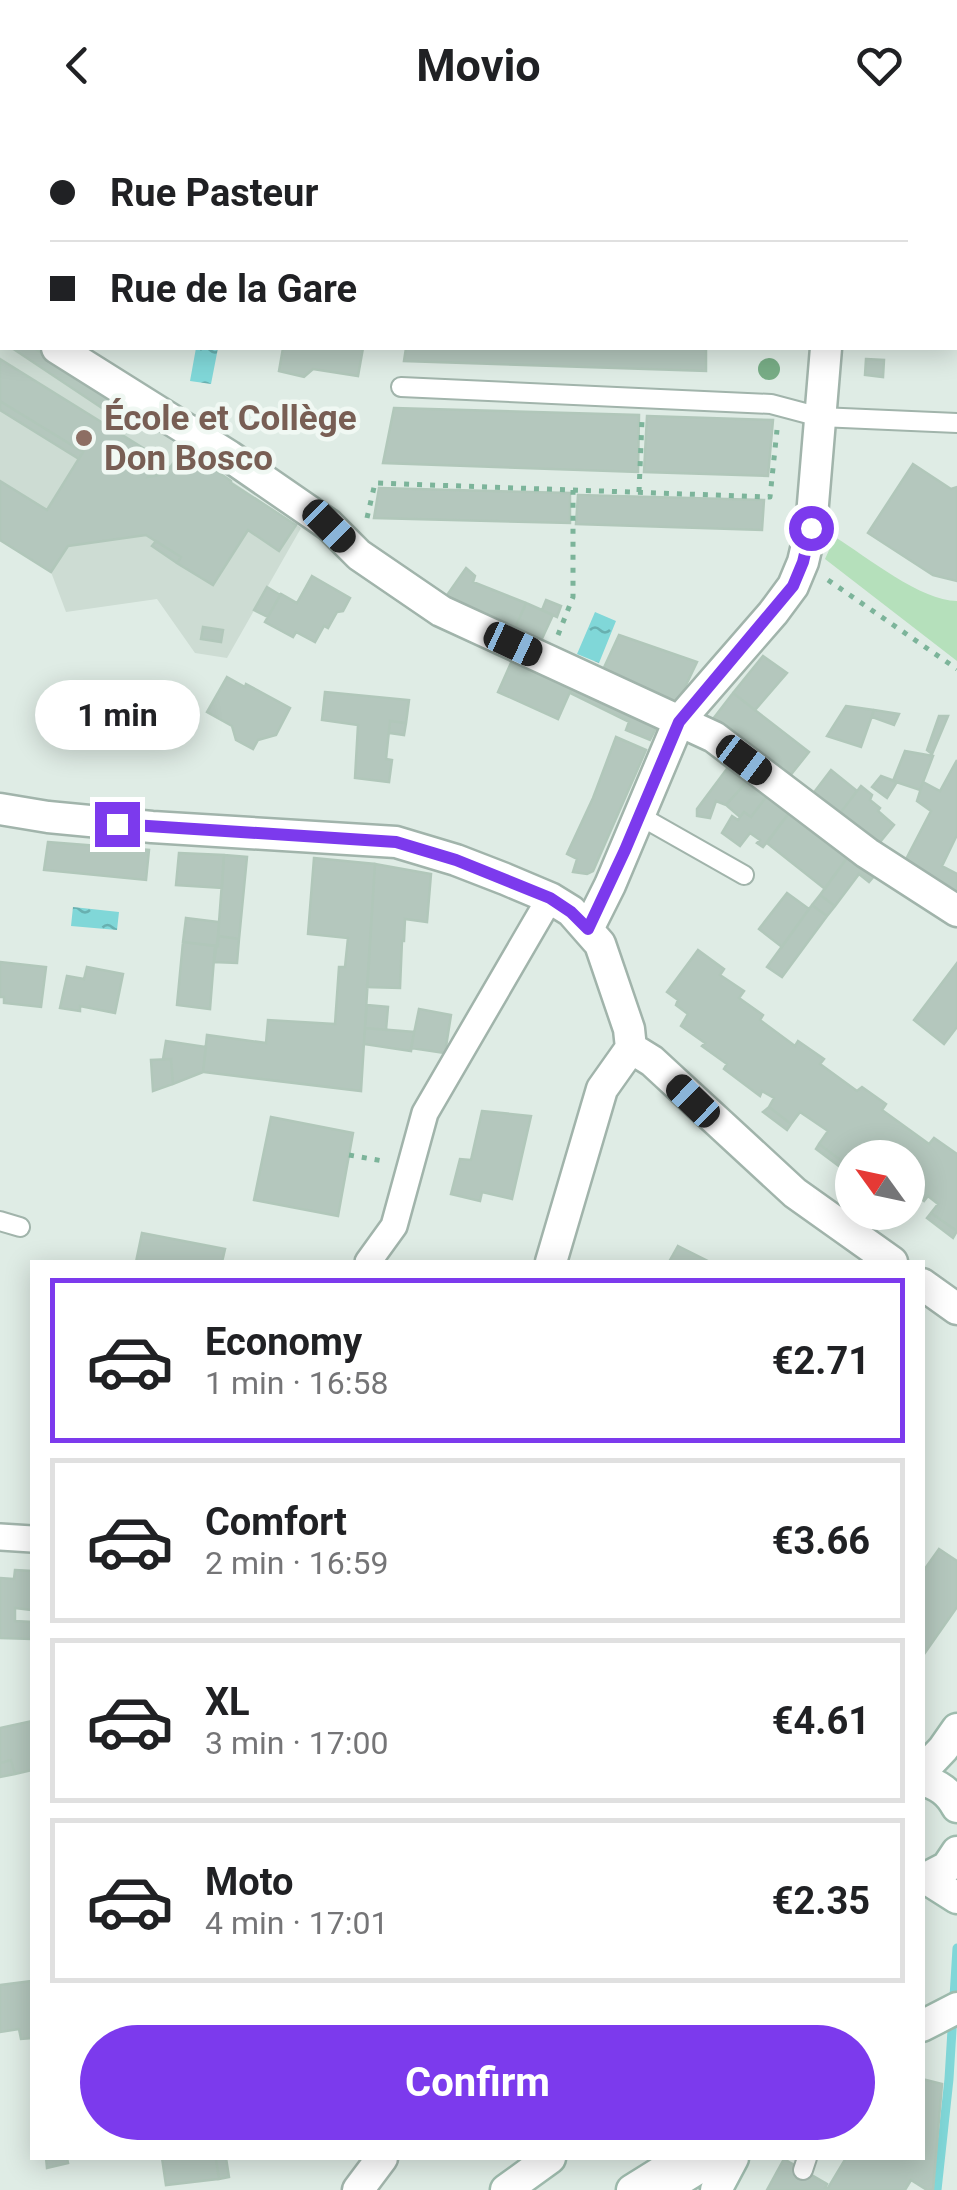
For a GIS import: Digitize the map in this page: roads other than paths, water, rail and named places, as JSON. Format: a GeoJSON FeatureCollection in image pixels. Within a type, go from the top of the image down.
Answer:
{"type":"FeatureCollection","features":[{"type":"Feature","properties":{"kind":"street"},"geometry":{"type":"LineString","coordinates":[[60,350],[228,456],[441,611],[714,737],[867,853],[957,911]]}},
{"type":"Feature","properties":{"kind":"street"},"geometry":{"type":"LineString","coordinates":[[588,929],[679,722],[773,613],[793,586],[803,562],[811,528],[826,350]]}},
{"type":"Feature","properties":{"kind":"street"},"geometry":{"type":"LineString","coordinates":[[0,809],[152,826],[396,842],[456,860],[550,898],[571,912],[600,944],[628,1028],[630,1048],[602,1088],[551,1260]]}},
{"type":"Feature","properties":{"kind":"street"},"geometry":{"type":"LineString","coordinates":[[369,1260],[394,1226],[425,1114],[550,898]]}},
{"type":"Feature","properties":{"kind":"street"},"geometry":{"type":"LineString","coordinates":[[630,1048],[652,1061],[796,1194],[889,1260]]}},
{"type":"Feature","properties":{"kind":"street"},"geometry":{"type":"LineString","coordinates":[[925,1286],[957,1309]]}},
{"type":"Feature","properties":{"kind":"street"},"geometry":{"type":"LineString","coordinates":[[0,1538],[30,1539]]}},
{"type":"Feature","properties":{"kind":"street"},"geometry":{"type":"LineString","coordinates":[[925,1768],[957,1728]]}},
{"type":"Feature","properties":{"kind":"street"},"geometry":{"type":"LineString","coordinates":[[925,1781],[951,1796],[957,1807]]}},
{"type":"Feature","properties":{"kind":"street"},"geometry":{"type":"LineString","coordinates":[[925,1879],[947,1867],[957,1852]]}},
{"type":"Feature","properties":{"kind":"street"},"geometry":{"type":"LineString","coordinates":[[925,1879],[957,1898]]}},
{"type":"Feature","properties":{"kind":"street"},"geometry":{"type":"LineString","coordinates":[[925,2024],[957,2008]]}},
{"type":"Feature","properties":{"kind":"street"},"geometry":{"type":"LineString","coordinates":[[925,2042],[957,2026]]}},
{"type":"Feature","properties":{"kind":"street"},"geometry":{"type":"LineString","coordinates":[[358,2190],[380,2160]]}},
{"type":"Feature","properties":{"kind":"street"},"geometry":{"type":"LineString","coordinates":[[506,2190],[547,2160]]}},
{"type":"Feature","properties":{"kind":"street"},"geometry":{"type":"LineString","coordinates":[[632,2190],[681,2160]]}},
{"type":"Feature","properties":{"kind":"street"},"geometry":{"type":"LineString","coordinates":[[662,2190],[712,2160]]}},
{"type":"Feature","properties":{"kind":"street"},"geometry":{"type":"LineString","coordinates":[[716,2190],[732,2160]]}},
{"type":"Feature","properties":{"kind":"lane"},"geometry":{"type":"LineString","coordinates":[[401,386],[779,406],[820,417],[957,424]]}},
{"type":"Feature","properties":{"kind":"lane"},"geometry":{"type":"LineString","coordinates":[[640,816],[744,875]]}},
{"type":"Feature","properties":{"kind":"lane"},"geometry":{"type":"LineString","coordinates":[[0,1221],[20,1226]]}},
{"type":"Feature","properties":{"kind":"water"},"geometry":{"type":"Polygon","coordinates":[[[196,350],[218,350],[211,384],[190,381],[196,350]]]}},
{"type":"Feature","properties":{"kind":"water"},"geometry":{"type":"Polygon","coordinates":[[[595,612],[616,621],[599,663],[577,654],[595,612]]]}},
{"type":"Feature","properties":{"kind":"water"},"geometry":{"type":"Polygon","coordinates":[[[73,907],[119,912],[117,930],[71,926],[73,907]]]}},
{"type":"Feature","properties":{"kind":"waterway"},"geometry":{"type":"LineString","coordinates":[[937,2190],[957,1948]]}},
{"type":"Feature","properties":{"kind":"place","name":"École et Collège Don Bosco"},"geometry":{"type":"Point","coordinates":[84,438]}}]}
